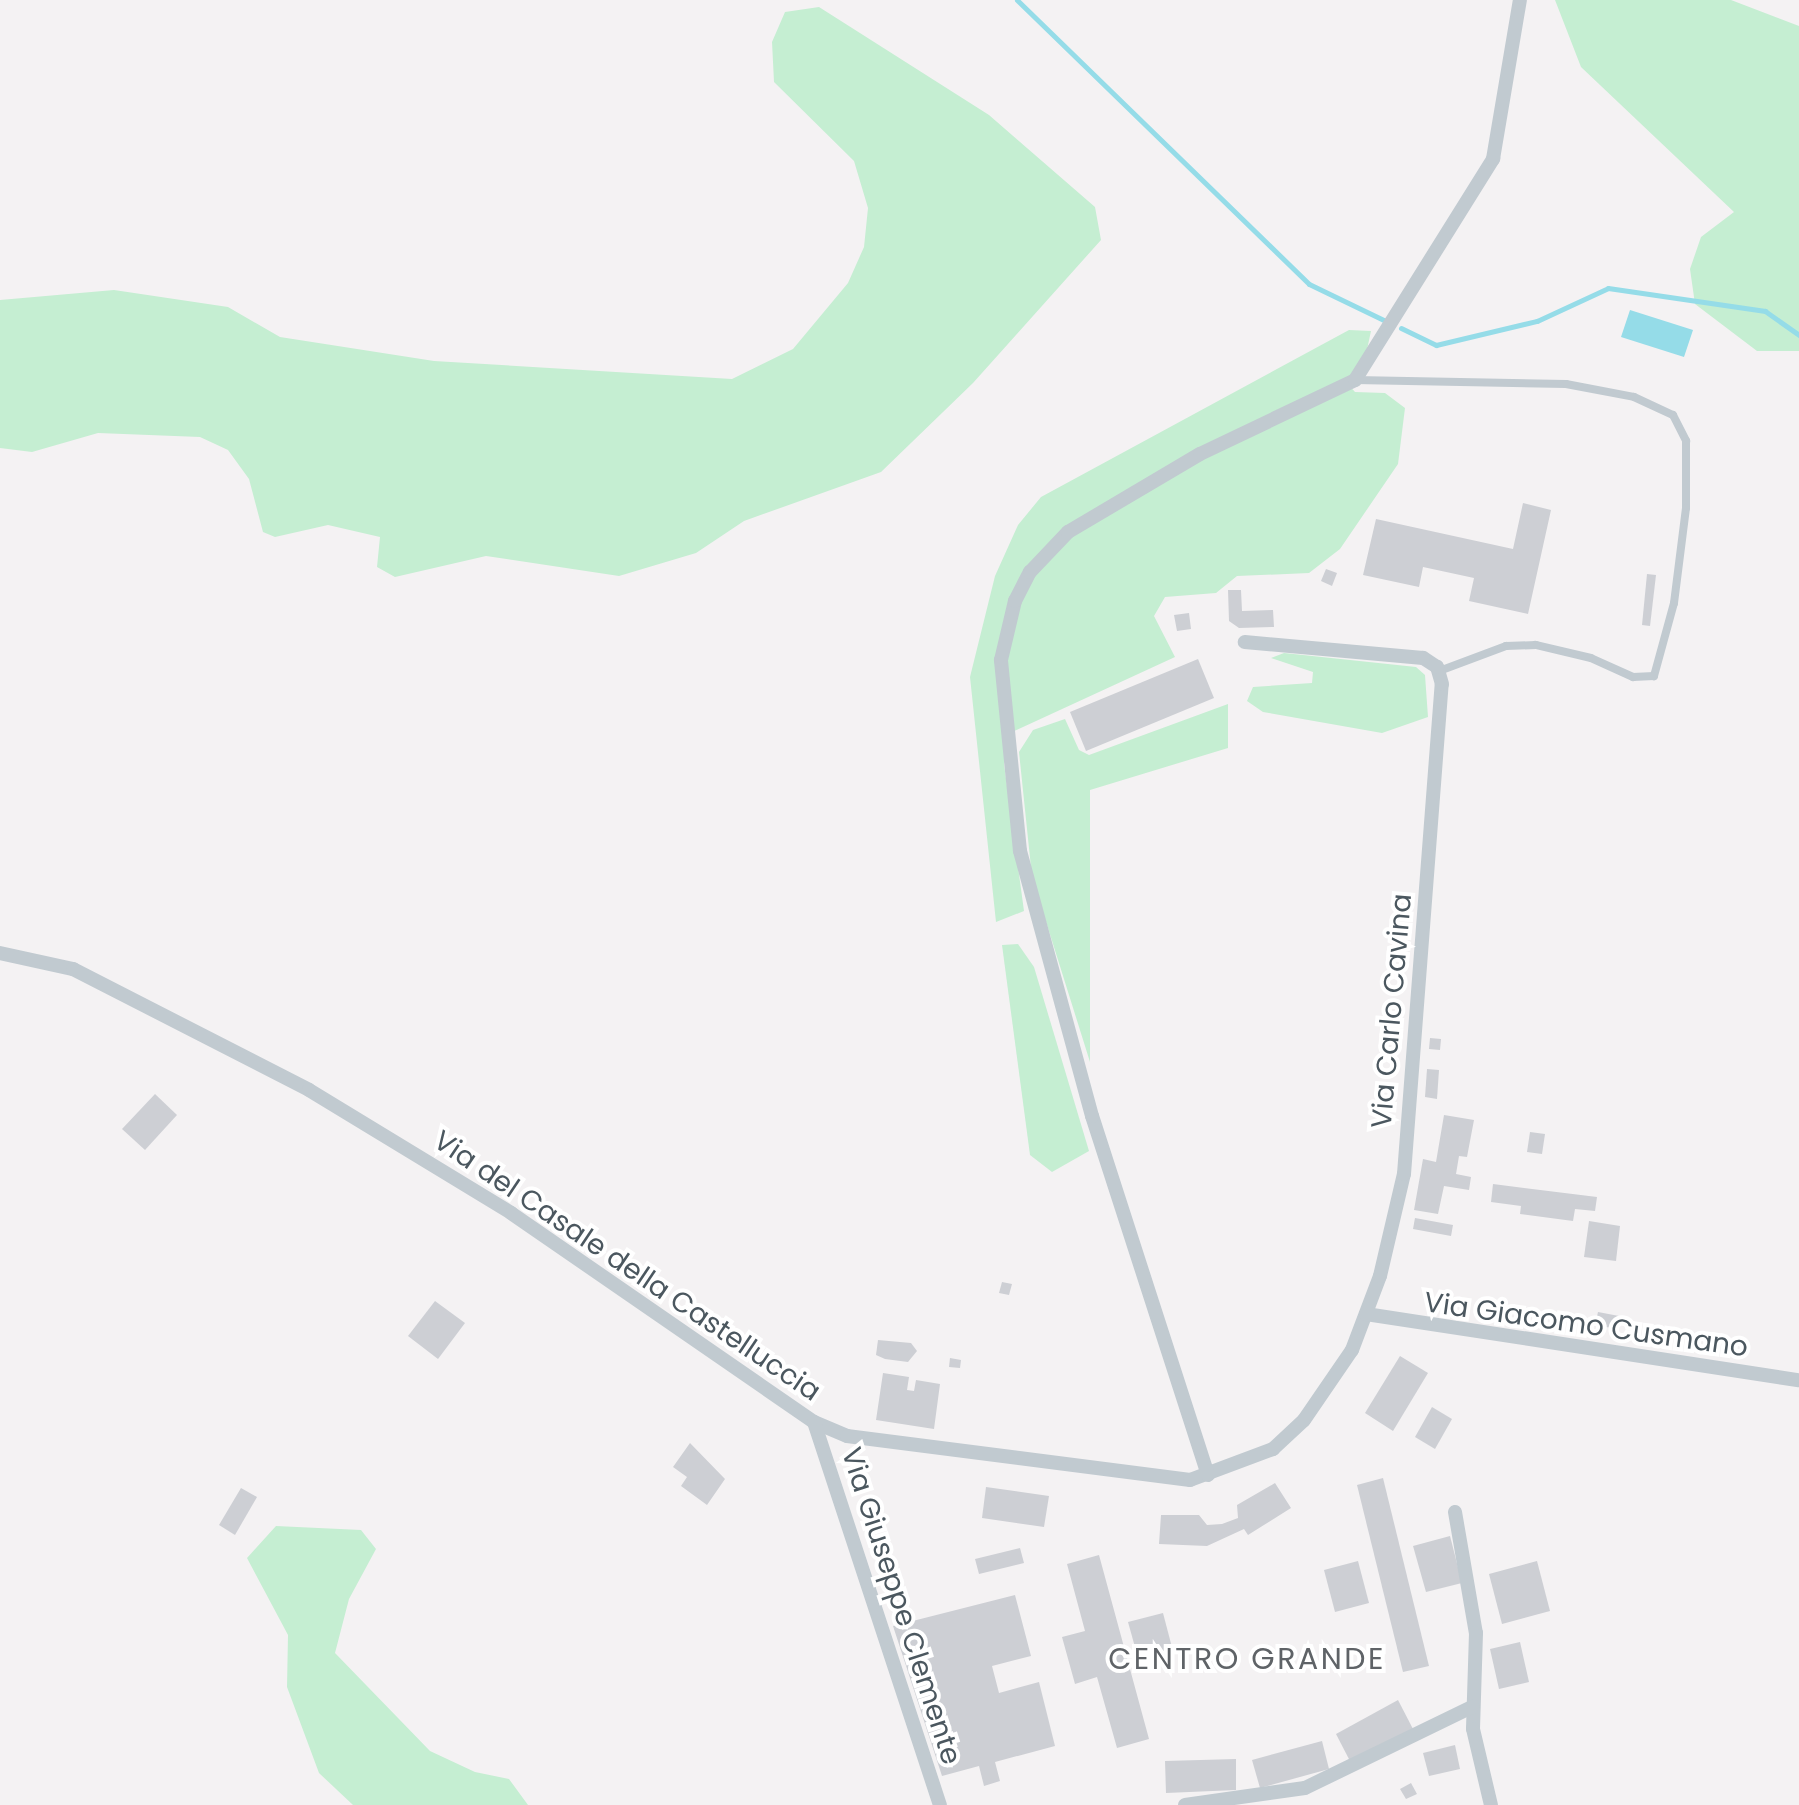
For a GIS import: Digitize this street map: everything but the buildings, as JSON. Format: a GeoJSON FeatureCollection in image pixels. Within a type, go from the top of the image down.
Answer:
{"type":"FeatureCollection","features":[{"type":"Feature","properties":{"kind":"street"},"geometry":{"type":"LineString","coordinates":[[1208,1475],[1092,1116],[1020,850],[1000,660],[1022,586],[1068,532],[1200,454],[1356,380],[1493,160],[1520,0]]}},
{"type":"Feature","properties":{"kind":"street"},"geometry":{"type":"LineString","coordinates":[[1245,642],[1417,658],[1439,671]]}},
{"type":"Feature","properties":{"kind":"street","name":"Via Carlo Cavina"},"geometry":{"type":"LineString","coordinates":[[1208,1475],[1273,1449],[1304,1420],[1352,1350],[1366,1314],[1404,1174],[1439,671]]}},
{"type":"Feature","properties":{"kind":"street","name":"Via del Casale della Castelluccia"},"geometry":{"type":"LineString","coordinates":[[0,953],[74,969],[310,1090],[511,1213],[814,1422],[848,1436],[1116,1473],[1179,1480],[1208,1475]]}},
{"type":"Feature","properties":{"kind":"street","name":"Via Giacomo Cusmano"},"geometry":{"type":"LineString","coordinates":[[1366,1314],[1799,1380]]}},
{"type":"Feature","properties":{"kind":"street","name":"Via Giuseppe Clemente"},"geometry":{"type":"LineString","coordinates":[[814,1422],[940,1805]]}},
{"type":"Feature","properties":{"kind":"street"},"geometry":{"type":"LineString","coordinates":[[1455,1512],[1476,1634],[1472,1707],[1491,1805]]}},
{"type":"Feature","properties":{"kind":"street"},"geometry":{"type":"LineString","coordinates":[[1184,1805],[1266,1799],[1306,1788],[1472,1707]]}},
{"type":"Feature","properties":{"kind":"lane"},"geometry":{"type":"LineString","coordinates":[[1356,380],[1566,384],[1634,397],[1673,415],[1686,441],[1674,603],[1654,676],[1633,677],[1592,658],[1536,646],[1506,646],[1439,671]]}},
{"type":"Feature","properties":{"kind":"green space"},"geometry":{"type":"Polygon","coordinates":[[[1555,0],[1731,0],[1799,26],[1799,351],[1757,351],[1695,304],[1690,269],[1701,237],[1734,212],[1581,67],[1555,0]]]}},
{"type":"Feature","properties":{"kind":"green space"},"geometry":{"type":"Polygon","coordinates":[[[819,7],[989,115],[1095,207],[1101,240],[973,383],[881,472],[744,521],[696,553],[619,576],[486,556],[395,577],[377,567],[380,537],[328,525],[275,537],[263,532],[249,479],[228,450],[200,437],[98,433],[32,452],[0,448],[0,300],[114,290],[228,307],[280,337],[434,361],[732,379],[793,349],[848,283],[864,247],[868,208],[854,161],[774,82],[772,42],[785,12],[819,7]]]}},
{"type":"Feature","properties":{"kind":"green space"},"geometry":{"type":"Polygon","coordinates":[[[1349,330],[1371,331],[1365,359],[1347,383],[1355,392],[1385,393],[1405,408],[1398,464],[1340,549],[1309,573],[1237,576],[1216,593],[1165,597],[1154,616],[1175,657],[1010,733],[1004,764],[1024,911],[996,922],[970,677],[995,576],[1018,525],[1041,497],[1349,330]]]}},
{"type":"Feature","properties":{"kind":"green space"},"geometry":{"type":"Polygon","coordinates":[[[1284,653],[1416,667],[1425,675],[1428,717],[1382,733],[1263,712],[1247,701],[1253,687],[1312,683],[1313,672],[1271,658],[1284,653]]]}},
{"type":"Feature","properties":{"kind":"green space"},"geometry":{"type":"Polygon","coordinates":[[[1228,704],[1228,748],[1090,790],[1090,1062],[1032,877],[1019,752],[1033,730],[1065,719],[1079,750],[1089,755],[1228,704]]]}},
{"type":"Feature","properties":{"kind":"green space"},"geometry":{"type":"Polygon","coordinates":[[[1018,944],[1034,967],[1089,1151],[1052,1172],[1030,1155],[1002,945],[1018,944]]]}},
{"type":"Feature","properties":{"kind":"green space"},"geometry":{"type":"Polygon","coordinates":[[[276,1526],[361,1530],[376,1549],[349,1599],[335,1653],[430,1751],[475,1772],[509,1779],[528,1805],[353,1805],[319,1773],[287,1687],[288,1635],[247,1558],[276,1526]]]}},
{"type":"Feature","properties":{"kind":"water"},"geometry":{"type":"Polygon","coordinates":[[[1630,310],[1693,330],[1684,357],[1621,337],[1630,310]]]}},
{"type":"Feature","properties":{"kind":"waterway"},"geometry":{"type":"LineString","coordinates":[[1017,0],[1309,284],[1388,322]]}},
{"type":"Feature","properties":{"kind":"waterway"},"geometry":{"type":"LineString","coordinates":[[1401,328],[1436,345],[1537,321],[1608,288],[1765,311],[1799,335]]}},
{"type":"Feature","properties":{"kind":"district","name":"CENTRO GRANDE"},"geometry":{"type":"Point","coordinates":[1247,1659]}}]}
